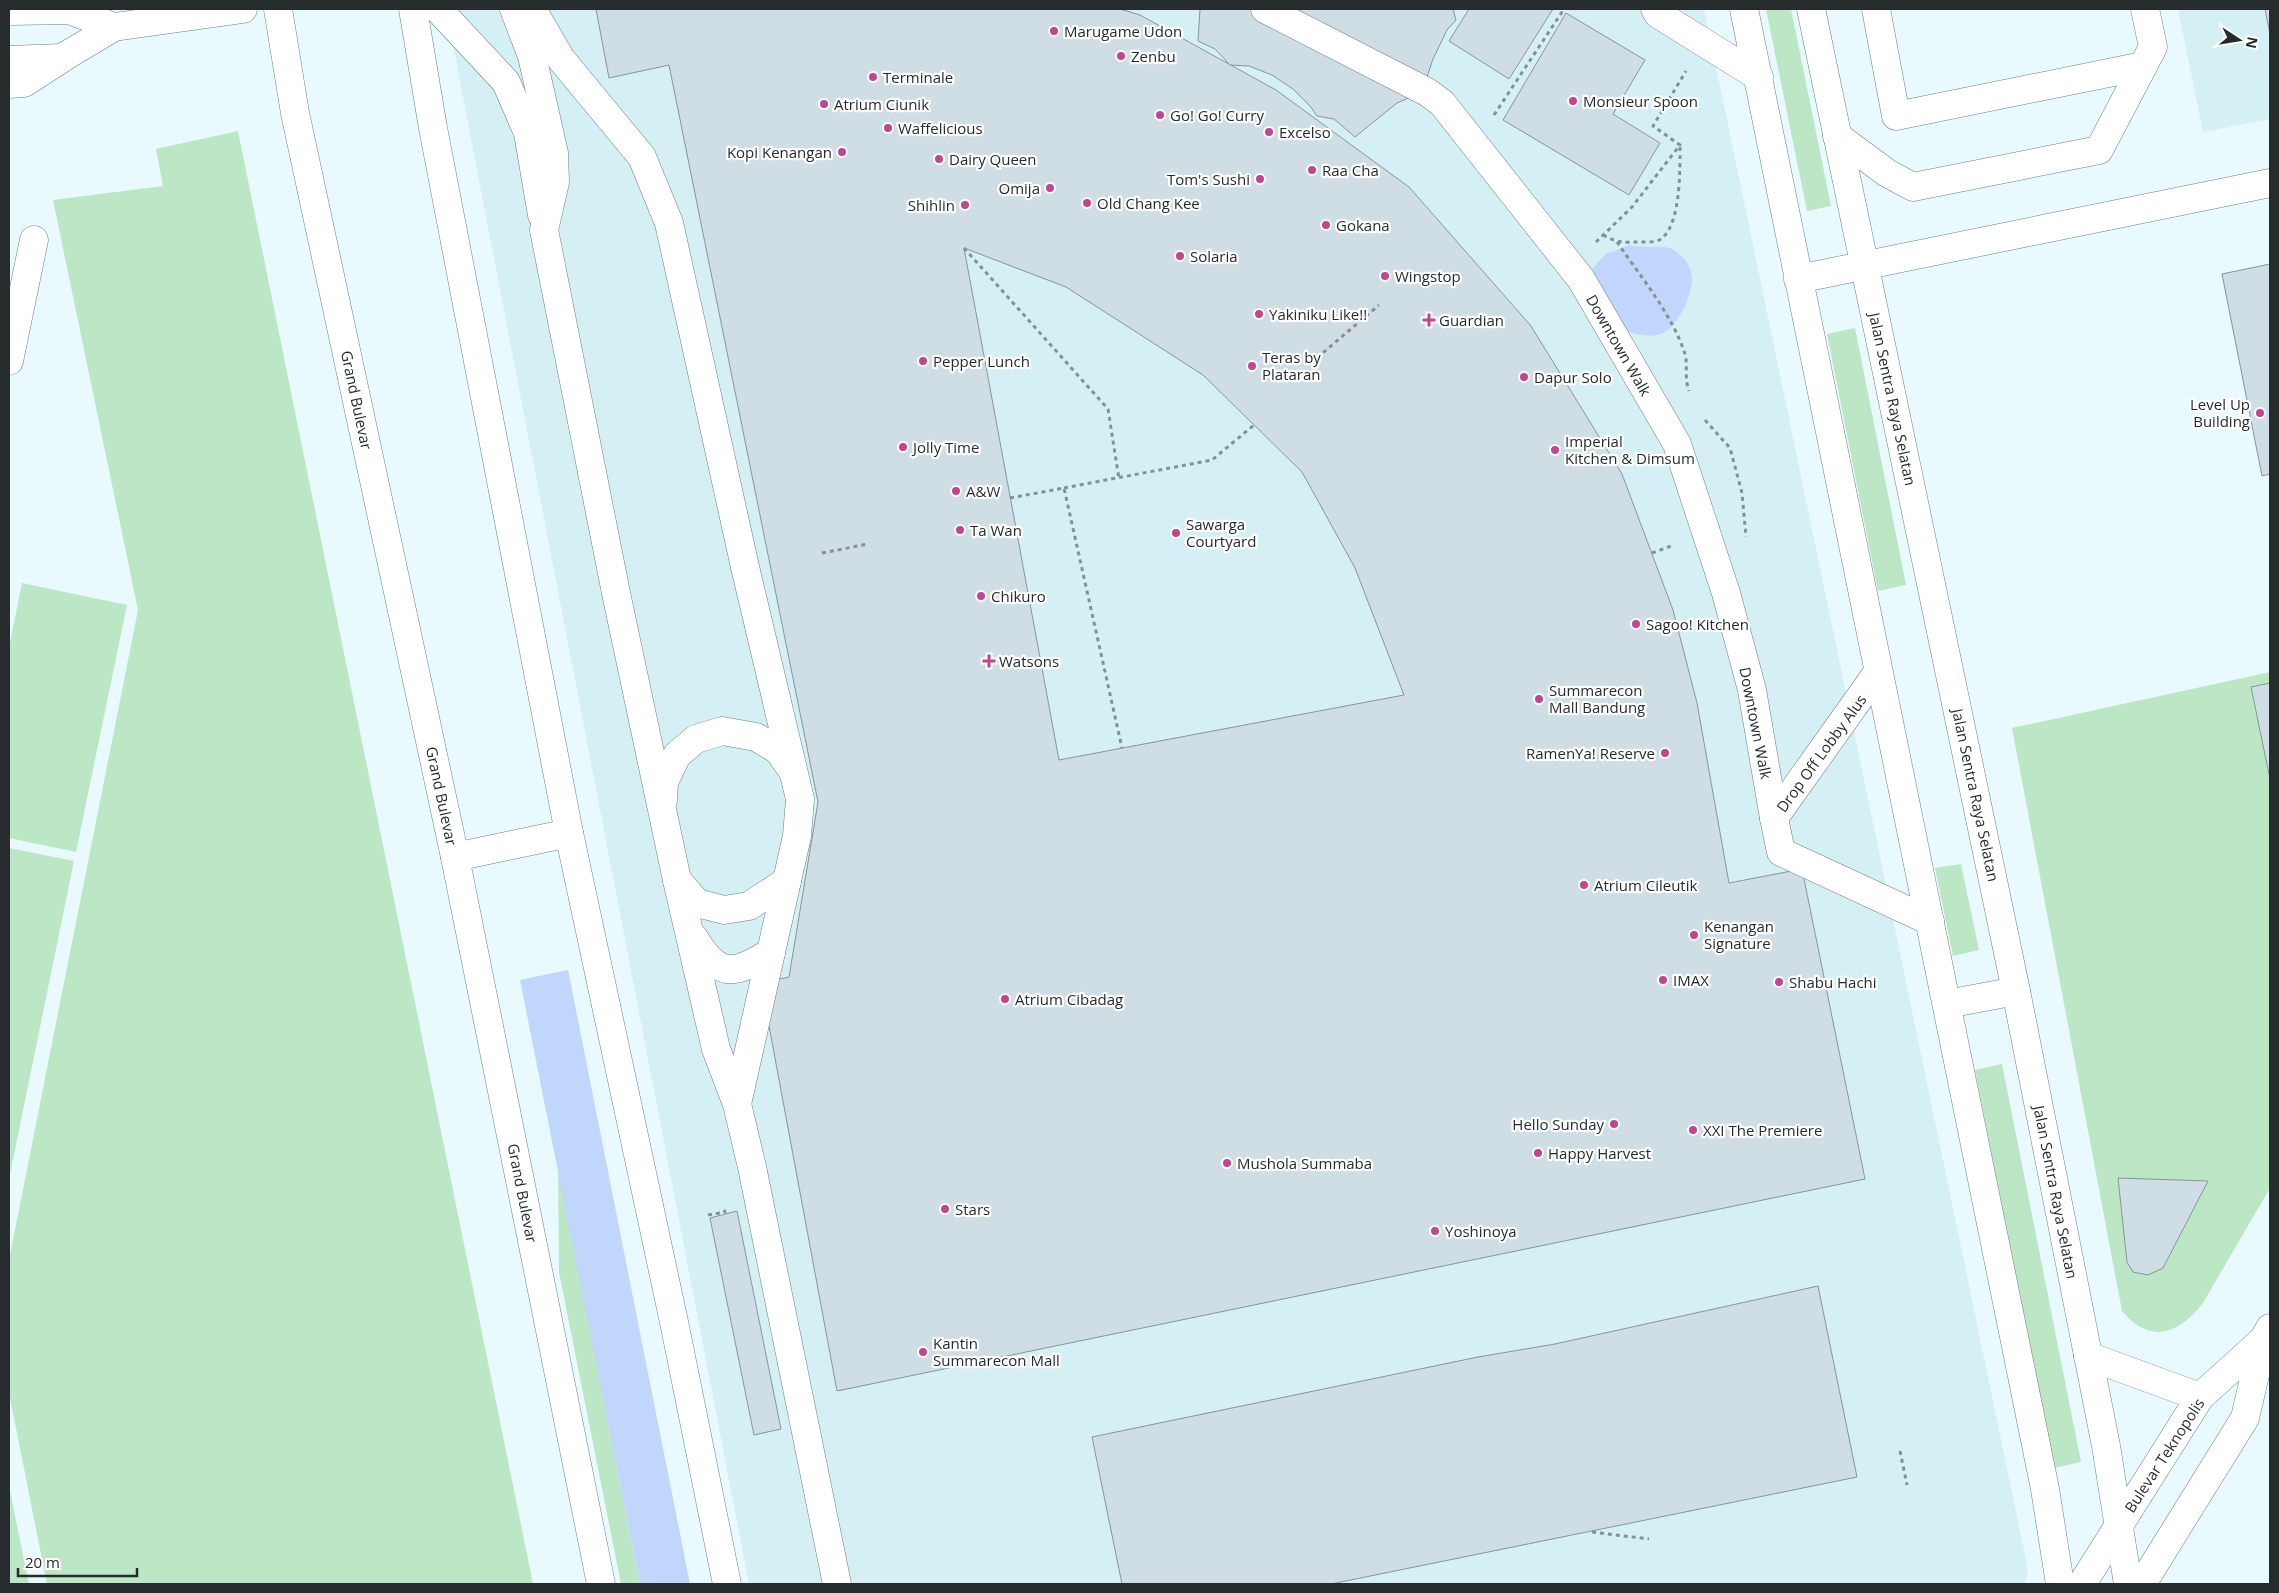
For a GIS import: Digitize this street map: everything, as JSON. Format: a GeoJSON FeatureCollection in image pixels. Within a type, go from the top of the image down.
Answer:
{"type":"FeatureCollection","features":[{"type":"Feature","properties":{"kind":"street"},"geometry":{"type":"LineString","coordinates":[[9,11],[68,9],[114,27]]}},
{"type":"Feature","properties":{"kind":"street"},"geometry":{"type":"LineString","coordinates":[[9,84],[24,83],[114,27],[243,9]]}},
{"type":"Feature","properties":{"kind":"street","name":"Grand Bulevar"},"geometry":{"type":"LineString","coordinates":[[278,9],[297,121],[455,857],[602,1584]]}},
{"type":"Feature","properties":{"kind":"street"},"geometry":{"type":"LineString","coordinates":[[413,9],[433,128],[569,833],[674,1322],[727,1584]]}},
{"type":"Feature","properties":{"kind":"street"},"geometry":{"type":"LineString","coordinates":[[438,9],[506,82],[528,132],[544,230],[612,574],[677,880],[716,1049],[738,1104],[814,1463],[837,1584]]}},
{"type":"Feature","properties":{"kind":"street"},"geometry":{"type":"LineString","coordinates":[[514,9],[532,56],[554,153],[555,182],[544,230]]}},
{"type":"Feature","properties":{"kind":"street"},"geometry":{"type":"LineString","coordinates":[[532,9],[562,59],[642,157],[669,223],[723,471],[800,800],[797,836],[738,1104]]}},
{"type":"Feature","properties":{"kind":"street","name":"Downtown Walk"},"geometry":{"type":"LineString","coordinates":[[1265,9],[1427,92],[1442,103],[1581,279],[1677,444],[1726,593],[1752,690],[1774,818]]}},
{"type":"Feature","properties":{"kind":"street"},"geometry":{"type":"LineString","coordinates":[[1655,9],[1658,14],[1759,77]]}},
{"type":"Feature","properties":{"kind":"street"},"geometry":{"type":"LineString","coordinates":[[1744,9],[2045,1490],[2060,1584]]}},
{"type":"Feature","properties":{"kind":"street","name":"Jalan Sentra Raya Selatan"},"geometry":{"type":"LineString","coordinates":[[1811,9],[2016,991],[2088,1356],[2128,1584]]}},
{"type":"Feature","properties":{"kind":"street"},"geometry":{"type":"LineString","coordinates":[[1876,9],[1896,116],[2143,66]]}},
{"type":"Feature","properties":{"kind":"street"},"geometry":{"type":"LineString","coordinates":[[1837,136],[1887,173],[1913,187],[2099,150],[2153,48],[2145,9]]}},
{"type":"Feature","properties":{"kind":"street"},"geometry":{"type":"LineString","coordinates":[[9,60],[62,58]]}},
{"type":"Feature","properties":{"kind":"street"},"geometry":{"type":"LineString","coordinates":[[1798,279],[2270,183]]}},
{"type":"Feature","properties":{"kind":"street"},"geometry":{"type":"LineString","coordinates":[[9,360],[34,240]]}},
{"type":"Feature","properties":{"kind":"street","name":"Drop Off Lobby Alus"},"geometry":{"type":"LineString","coordinates":[[1878,672],[1774,818],[1781,852],[1930,921]]}},
{"type":"Feature","properties":{"kind":"street"},"geometry":{"type":"LineString","coordinates":[[662,809],[664,782],[676,755],[696,739],[722,731],[756,737],[778,750],[793,771]]}},
{"type":"Feature","properties":{"kind":"street"},"geometry":{"type":"LineString","coordinates":[[455,857],[569,833]]}},
{"type":"Feature","properties":{"kind":"street"},"geometry":{"type":"LineString","coordinates":[[677,880],[697,903],[724,910],[749,906],[787,881]]}},
{"type":"Feature","properties":{"kind":"street"},"geometry":{"type":"LineString","coordinates":[[689,928],[705,956],[720,967],[737,970],[754,963],[771,952]]}},
{"type":"Feature","properties":{"kind":"street"},"geometry":{"type":"LineString","coordinates":[[1947,1004],[2016,991]]}},
{"type":"Feature","properties":{"kind":"street","name":"Bulevar Teknopolis"},"geometry":{"type":"LineString","coordinates":[[2082,1584],[2200,1397],[2266,1334]]}},
{"type":"Feature","properties":{"kind":"street","name":"Bulevar Teknopolis"},"geometry":{"type":"LineString","coordinates":[[2142,1584],[2245,1418],[2266,1334]]}},
{"type":"Feature","properties":{"kind":"street"},"geometry":{"type":"LineString","coordinates":[[2088,1356],[2200,1397]]}},
{"type":"Feature","properties":{"kind":"path"},"geometry":{"type":"LineString","coordinates":[[1442,103],[1494,115],[1564,9]]}},
{"type":"Feature","properties":{"kind":"path"},"geometry":{"type":"LineString","coordinates":[[1680,145],[1653,126],[1703,43]]}},
{"type":"Feature","properties":{"kind":"path"},"geometry":{"type":"LineString","coordinates":[[1570,267],[1632,207],[1680,145]]}},
{"type":"Feature","properties":{"kind":"path"},"geometry":{"type":"LineString","coordinates":[[1617,242],[1651,242],[1662,239],[1671,224],[1676,203],[1680,177],[1680,145]]}},
{"type":"Feature","properties":{"kind":"path"},"geometry":{"type":"LineString","coordinates":[[1604,235],[1617,242],[1675,329]]}},
{"type":"Feature","properties":{"kind":"path"},"geometry":{"type":"LineString","coordinates":[[964,248],[1108,409],[1119,479]]}},
{"type":"Feature","properties":{"kind":"path"},"geometry":{"type":"LineString","coordinates":[[1311,363],[1379,306]]}},
{"type":"Feature","properties":{"kind":"path"},"geometry":{"type":"LineString","coordinates":[[1010,498],[1212,460],[1254,426]]}},
{"type":"Feature","properties":{"kind":"path"},"geometry":{"type":"LineString","coordinates":[[1064,488],[1122,748]]}},
{"type":"Feature","properties":{"kind":"path"},"geometry":{"type":"LineString","coordinates":[[822,554],[868,544]]}},
{"type":"Feature","properties":{"kind":"path"},"geometry":{"type":"LineString","coordinates":[[708,1215],[724,1212],[723,1204]]}},
{"type":"Feature","properties":{"kind":"path"},"geometry":{"type":"LineString","coordinates":[[1900,1451],[1907,1485]]}},
{"type":"Feature","properties":{"kind":"path"},"geometry":{"type":"LineString","coordinates":[[1592,1532],[1649,1539]]}},
{"type":"Feature","properties":{"kind":"shaded area","name":"Summarecon Mall Bandung"},"geometry":{"type":"Polygon","coordinates":[[[446,9],[1704,9],[2028,1570],[2025,1584],[749,1584],[446,9]]]}},
{"type":"Feature","properties":{"kind":"shaded area"},"geometry":{"type":"Polygon","coordinates":[[[2178,9],[2270,9],[2270,119],[2203,132],[2178,9]]]}},
{"type":"Feature","properties":{"kind":"green space"},"geometry":{"type":"Polygon","coordinates":[[[1766,9],[1791,9],[1831,206],[1807,211],[1766,9]]]}},
{"type":"Feature","properties":{"kind":"green space"},"geometry":{"type":"Polygon","coordinates":[[[238,131],[533,1584],[47,1584],[9,1393],[9,1260],[138,610],[53,200],[163,186],[156,149],[238,131]]]}},
{"type":"Feature","properties":{"kind":"green space"},"geometry":{"type":"Polygon","coordinates":[[[1855,328],[1906,585],[1878,591],[1827,334],[1855,328]]]}},
{"type":"Feature","properties":{"kind":"green space"},"geometry":{"type":"Polygon","coordinates":[[[22,583],[127,605],[76,852],[9,838],[9,647],[22,583]]]}},
{"type":"Feature","properties":{"kind":"green space"},"geometry":{"type":"Polygon","coordinates":[[[2270,672],[2270,1188],[2203,1303],[2194,1314],[2174,1328],[2154,1332],[2133,1322],[2122,1311],[2012,728],[2270,672]]]}},
{"type":"Feature","properties":{"kind":"green space"},"geometry":{"type":"Polygon","coordinates":[[[9,848],[74,861],[9,1179],[9,848]]]}},
{"type":"Feature","properties":{"kind":"green space"},"geometry":{"type":"Polygon","coordinates":[[[1961,864],[1979,950],[1953,956],[1935,868],[1961,864]]]}},
{"type":"Feature","properties":{"kind":"green space"},"geometry":{"type":"Polygon","coordinates":[[[2002,1064],[2081,1462],[2054,1468],[1975,1070],[2002,1064]]]}},
{"type":"Feature","properties":{"kind":"green space"},"geometry":{"type":"Polygon","coordinates":[[[558,1166],[640,1584],[621,1584],[559,1272],[558,1166]]]}},
{"type":"Feature","properties":{"kind":"green space"},"geometry":{"type":"Polygon","coordinates":[[[9,1486],[29,1584],[9,1584],[9,1486]]]}},
{"type":"Feature","properties":{"kind":"water"},"geometry":{"type":"Polygon","coordinates":[[[1629,245],[1670,248],[1681,255],[1690,271],[1691,286],[1682,312],[1670,327],[1657,335],[1645,335],[1626,331],[1591,270],[1606,254],[1629,245]]]}},
{"type":"Feature","properties":{"kind":"water"},"geometry":{"type":"Polygon","coordinates":[[[568,970],[690,1584],[640,1584],[520,980],[568,970]]]}},
{"type":"Feature","properties":{"kind":"building","name":"Summarecon Mall Bandung"},"geometry":{"type":"Polygon","coordinates":[[[596,9],[1120,9],[1140,15],[1276,90],[1409,187],[1531,326],[1622,474],[1673,610],[1697,703],[1729,883],[1802,869],[1865,1179],[837,1391],[761,983],[789,977],[818,802],[669,65],[609,78],[596,9]],[[964,248],[1059,760],[1404,695],[1355,568],[1302,472],[1203,375],[1066,287],[964,248]]]}},
{"type":"Feature","properties":{"kind":"building"},"geometry":{"type":"Polygon","coordinates":[[[1200,9],[1453,9],[1456,20],[1447,30],[1433,59],[1422,92],[1397,103],[1355,137],[1334,119],[1317,116],[1293,89],[1272,75],[1249,66],[1230,65],[1215,49],[1198,41],[1200,9]]]}},
{"type":"Feature","properties":{"kind":"building"},"geometry":{"type":"Polygon","coordinates":[[[1469,9],[1553,9],[1509,79],[1449,41],[1469,9]]]}},
{"type":"Feature","properties":{"kind":"building"},"geometry":{"type":"Polygon","coordinates":[[[2265,9],[2270,9],[2270,34],[2265,9]]]}},
{"type":"Feature","properties":{"kind":"building"},"geometry":{"type":"Polygon","coordinates":[[[1566,13],[1645,60],[1613,114],[1660,143],[1629,195],[1503,120],[1566,13]]]}},
{"type":"Feature","properties":{"kind":"building","name":"Level Up Building"},"geometry":{"type":"Polygon","coordinates":[[[2270,264],[2270,474],[2262,476],[2222,274],[2270,264]]]}},
{"type":"Feature","properties":{"kind":"building"},"geometry":{"type":"Polygon","coordinates":[[[2270,683],[2270,779],[2251,687],[2270,683]]]}},
{"type":"Feature","properties":{"kind":"building"},"geometry":{"type":"Polygon","coordinates":[[[2118,1178],[2208,1181],[2163,1268],[2148,1275],[2133,1272],[2127,1262],[2118,1178]]]}},
{"type":"Feature","properties":{"kind":"building"},"geometry":{"type":"Polygon","coordinates":[[[737,1211],[781,1429],[754,1435],[710,1218],[737,1211]]]}},
{"type":"Feature","properties":{"kind":"building"},"geometry":{"type":"Polygon","coordinates":[[[1818,1286],[1857,1477],[1331,1584],[1122,1584],[1092,1437],[1478,1357],[1555,1344],[1818,1286]]]}},
{"type":"Feature","properties":{"kind":"place","name":"Marugame Udon"},"geometry":{"type":"Point","coordinates":[1054,31]}},
{"type":"Feature","properties":{"kind":"place","name":"Zenbu"},"geometry":{"type":"Point","coordinates":[1121,56]}},
{"type":"Feature","properties":{"kind":"place","name":"Terminale"},"geometry":{"type":"Point","coordinates":[873,77]}},
{"type":"Feature","properties":{"kind":"place","name":"Monsieur Spoon"},"geometry":{"type":"Point","coordinates":[1573,101]}},
{"type":"Feature","properties":{"kind":"place","name":"Atrium Ciunik"},"geometry":{"type":"Point","coordinates":[824,104]}},
{"type":"Feature","properties":{"kind":"place","name":"Go! Go! Curry"},"geometry":{"type":"Point","coordinates":[1160,115]}},
{"type":"Feature","properties":{"kind":"place","name":"Waffelicious"},"geometry":{"type":"Point","coordinates":[888,128]}},
{"type":"Feature","properties":{"kind":"place","name":"Excelso"},"geometry":{"type":"Point","coordinates":[1269,132]}},
{"type":"Feature","properties":{"kind":"place","name":"Kopi Kenangan"},"geometry":{"type":"Point","coordinates":[842,152]}},
{"type":"Feature","properties":{"kind":"place","name":"Dairy Queen"},"geometry":{"type":"Point","coordinates":[939,159]}},
{"type":"Feature","properties":{"kind":"place","name":"Raa Cha"},"geometry":{"type":"Point","coordinates":[1312,170]}},
{"type":"Feature","properties":{"kind":"place","name":"Tom's Sushi"},"geometry":{"type":"Point","coordinates":[1260,179]}},
{"type":"Feature","properties":{"kind":"place","name":"Omija"},"geometry":{"type":"Point","coordinates":[1050,188]}},
{"type":"Feature","properties":{"kind":"place","name":"Old Chang Kee"},"geometry":{"type":"Point","coordinates":[1087,203]}},
{"type":"Feature","properties":{"kind":"place","name":"Shihlin"},"geometry":{"type":"Point","coordinates":[965,205]}},
{"type":"Feature","properties":{"kind":"place","name":"Gokana"},"geometry":{"type":"Point","coordinates":[1326,225]}},
{"type":"Feature","properties":{"kind":"place","name":"Solaria"},"geometry":{"type":"Point","coordinates":[1180,256]}},
{"type":"Feature","properties":{"kind":"place","name":"Wingstop"},"geometry":{"type":"Point","coordinates":[1385,276]}},
{"type":"Feature","properties":{"kind":"place","name":"Yakiniku Like!!"},"geometry":{"type":"Point","coordinates":[1259,314]}},
{"type":"Feature","properties":{"kind":"place","name":"Guardian"},"geometry":{"type":"Point","coordinates":[1429,320]}},
{"type":"Feature","properties":{"kind":"place","name":"Pepper Lunch"},"geometry":{"type":"Point","coordinates":[923,361]}},
{"type":"Feature","properties":{"kind":"place","name":"Teras by Plataran"},"geometry":{"type":"Point","coordinates":[1252,366]}},
{"type":"Feature","properties":{"kind":"place","name":"Dapur Solo"},"geometry":{"type":"Point","coordinates":[1524,377]}},
{"type":"Feature","properties":{"kind":"place","name":"Level Up Building"},"geometry":{"type":"Point","coordinates":[2260,413]}},
{"type":"Feature","properties":{"kind":"place","name":"Jolly Time"},"geometry":{"type":"Point","coordinates":[903,447]}},
{"type":"Feature","properties":{"kind":"place","name":"Imperial Kitchen & Dimsum"},"geometry":{"type":"Point","coordinates":[1555,450]}},
{"type":"Feature","properties":{"kind":"place","name":"A&W"},"geometry":{"type":"Point","coordinates":[956,491]}},
{"type":"Feature","properties":{"kind":"place","name":"Ta Wan"},"geometry":{"type":"Point","coordinates":[960,530]}},
{"type":"Feature","properties":{"kind":"place","name":"Sawarga Courtyard"},"geometry":{"type":"Point","coordinates":[1176,533]}},
{"type":"Feature","properties":{"kind":"place","name":"Chikuro"},"geometry":{"type":"Point","coordinates":[981,596]}},
{"type":"Feature","properties":{"kind":"place","name":"Sagoo! Kitchen"},"geometry":{"type":"Point","coordinates":[1636,624]}},
{"type":"Feature","properties":{"kind":"place","name":"Watsons"},"geometry":{"type":"Point","coordinates":[989,661]}},
{"type":"Feature","properties":{"kind":"place","name":"Summarecon Mall Bandung"},"geometry":{"type":"Point","coordinates":[1539,699]}},
{"type":"Feature","properties":{"kind":"place","name":"RamenYa! Reserve"},"geometry":{"type":"Point","coordinates":[1665,753]}},
{"type":"Feature","properties":{"kind":"place","name":"Atrium Cileutik"},"geometry":{"type":"Point","coordinates":[1584,885]}},
{"type":"Feature","properties":{"kind":"place","name":"Kenangan Signature"},"geometry":{"type":"Point","coordinates":[1694,935]}},
{"type":"Feature","properties":{"kind":"place","name":"IMAX"},"geometry":{"type":"Point","coordinates":[1663,980]}},
{"type":"Feature","properties":{"kind":"place","name":"Shabu Hachi"},"geometry":{"type":"Point","coordinates":[1779,982]}},
{"type":"Feature","properties":{"kind":"place","name":"Atrium Cibadag"},"geometry":{"type":"Point","coordinates":[1005,999]}},
{"type":"Feature","properties":{"kind":"place","name":"Hello Sunday"},"geometry":{"type":"Point","coordinates":[1614,1124]}},
{"type":"Feature","properties":{"kind":"place","name":"XXI The Premiere"},"geometry":{"type":"Point","coordinates":[1693,1130]}},
{"type":"Feature","properties":{"kind":"place","name":"Happy Harvest"},"geometry":{"type":"Point","coordinates":[1538,1153]}},
{"type":"Feature","properties":{"kind":"place","name":"Mushola Summaba"},"geometry":{"type":"Point","coordinates":[1227,1163]}},
{"type":"Feature","properties":{"kind":"place","name":"Stars"},"geometry":{"type":"Point","coordinates":[945,1209]}},
{"type":"Feature","properties":{"kind":"place","name":"Yoshinoya"},"geometry":{"type":"Point","coordinates":[1435,1231]}},
{"type":"Feature","properties":{"kind":"place","name":"Kantin Summarecon Mall"},"geometry":{"type":"Point","coordinates":[923,1352]}}]}
